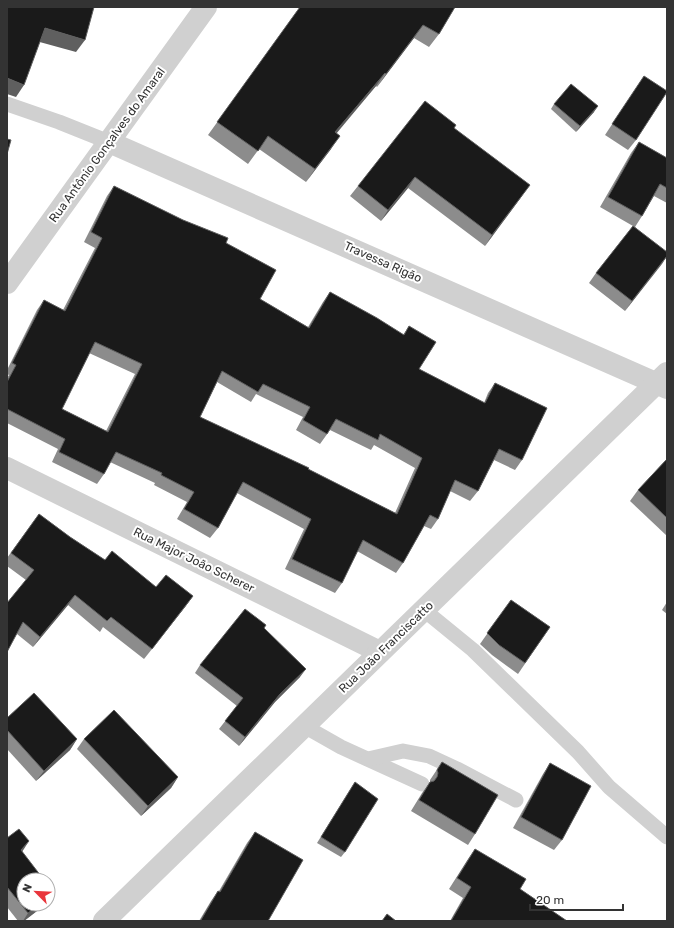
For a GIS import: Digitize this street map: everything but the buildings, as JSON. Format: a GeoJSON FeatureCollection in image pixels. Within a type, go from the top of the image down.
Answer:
{"type":"FeatureCollection","features":[{"type":"Feature","properties":{"kind":"street","name":"Rua Antônio Gonçalves do Amaral"},"geometry":{"type":"LineString","coordinates":[[7,283],[206,7]]}},
{"type":"Feature","properties":{"kind":"street","name":"Travessa Rigão"},"geometry":{"type":"LineString","coordinates":[[109,142],[664,381]]}},
{"type":"Feature","properties":{"kind":"street","name":"Rua João Franciscatto"},"geometry":{"type":"LineString","coordinates":[[104,921],[380,652],[664,381]]}},
{"type":"Feature","properties":{"kind":"street","name":"Rua Major João Scherer"},"geometry":{"type":"LineString","coordinates":[[7,468],[380,652]]}},
{"type":"Feature","properties":{"kind":"lane"},"geometry":{"type":"LineString","coordinates":[[7,104],[59,122],[109,142]]}},
{"type":"Feature","properties":{"kind":"lane"},"geometry":{"type":"LineString","coordinates":[[424,610],[473,650],[578,752],[609,787],[667,837]]}},
{"type":"Feature","properties":{"kind":"lane"},"geometry":{"type":"LineString","coordinates":[[304,726],[342,747],[422,784]]}},
{"type":"Feature","properties":{"kind":"lane"},"geometry":{"type":"LineString","coordinates":[[368,759],[403,751],[429,756],[516,800]]}}]}
